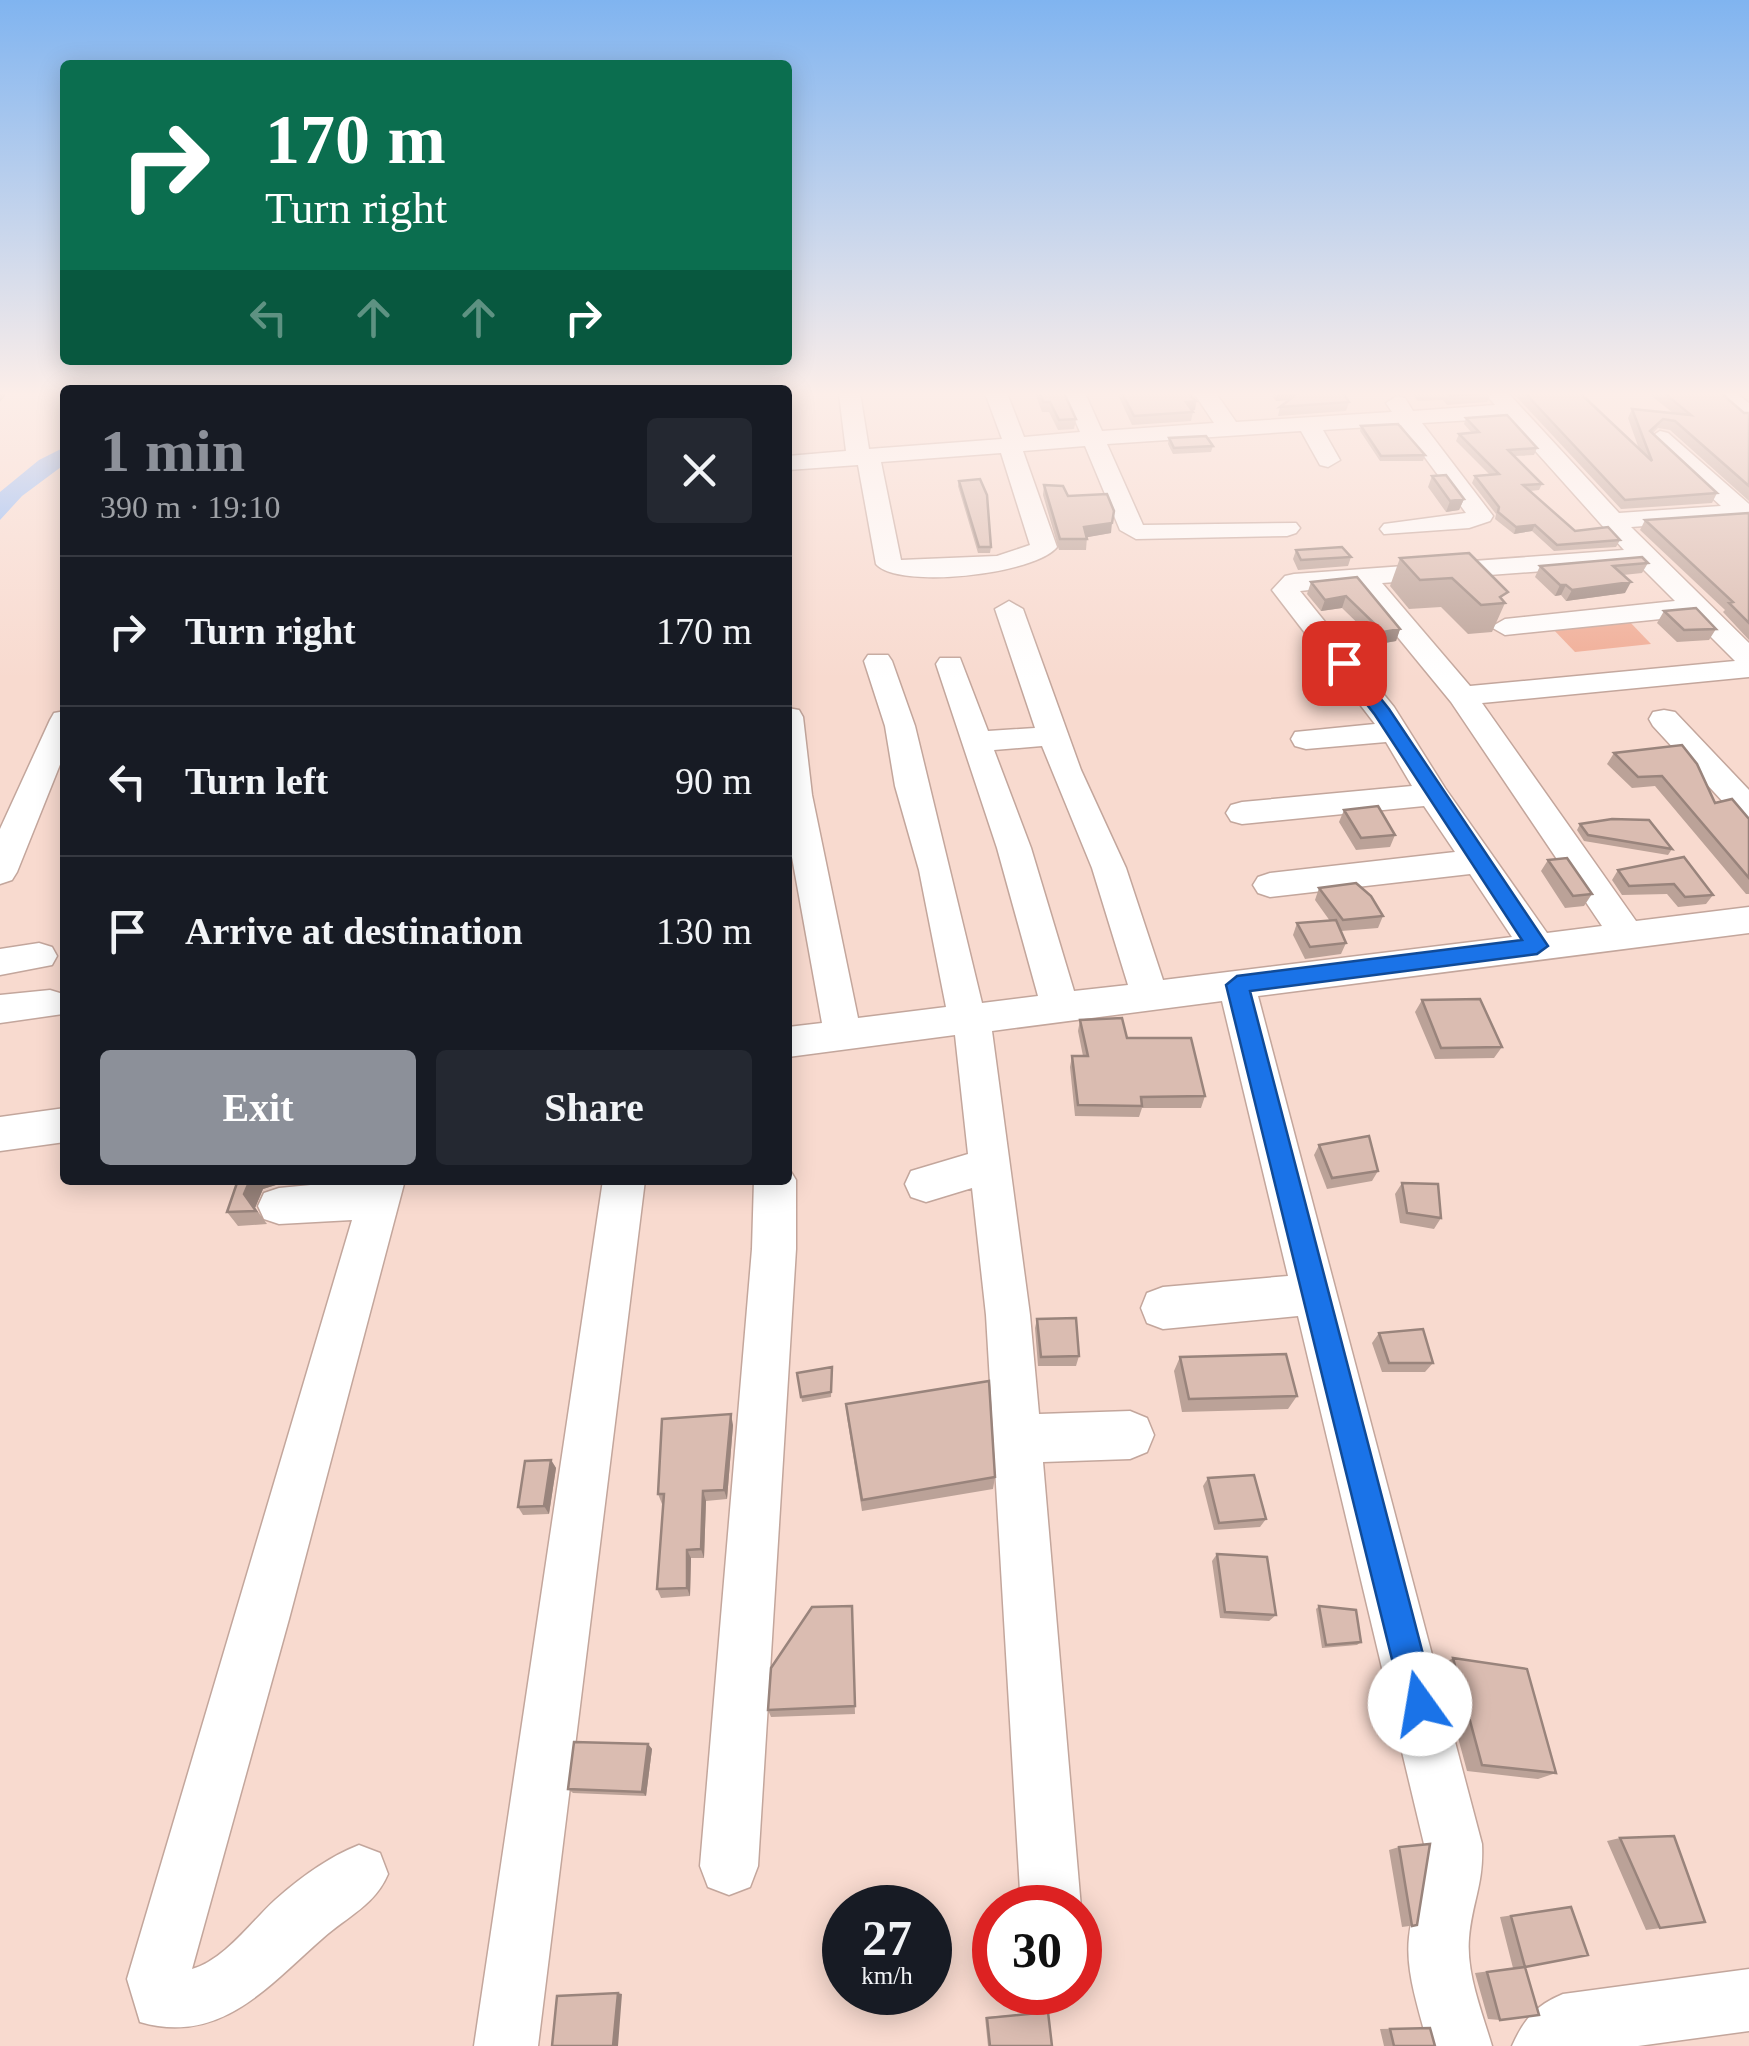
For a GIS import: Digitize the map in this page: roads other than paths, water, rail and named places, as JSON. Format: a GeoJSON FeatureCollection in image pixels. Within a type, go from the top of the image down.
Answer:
{"type":"FeatureCollection","features":[{"type":"Feature","properties":{"kind":"street"},"geometry":{"type":"LineString","coordinates":[[871,488],[889,564],[900,568],[1002,562],[1039,552],[1044,546],[1026,488]]}},
{"type":"Feature","properties":{"kind":"street"},"geometry":{"type":"LineString","coordinates":[[1115,488],[1130,524],[1139,533],[1286,528]]}},
{"type":"Feature","properties":{"kind":"street"},"geometry":{"type":"LineString","coordinates":[[1393,529],[1482,516],[1461,488]]}},
{"type":"Feature","properties":{"kind":"street"},"geometry":{"type":"LineString","coordinates":[[1581,488],[1749,658]]}},
{"type":"Feature","properties":{"kind":"street"},"geometry":{"type":"LineString","coordinates":[[1719,488],[1745,511]]}},
{"type":"Feature","properties":{"kind":"street"},"geometry":{"type":"LineString","coordinates":[[1611,521],[1745,511]]}},
{"type":"Feature","properties":{"kind":"street"},"geometry":{"type":"LineString","coordinates":[[1537,946],[1395,732],[1286,590],[1294,582],[1644,556]]}},
{"type":"Feature","properties":{"kind":"street"},"geometry":{"type":"LineString","coordinates":[[1362,578],[1462,696],[1627,935]]}},
{"type":"Feature","properties":{"kind":"street"},"geometry":{"type":"LineString","coordinates":[[1505,627],[1697,607]]}},
{"type":"Feature","properties":{"kind":"street"},"geometry":{"type":"LineString","coordinates":[[1009,609],[1053,736],[1109,868],[1150,996]]}},
{"type":"Feature","properties":{"kind":"street"},"geometry":{"type":"LineString","coordinates":[[878,661],[900,726],[911,786],[936,870],[970,1018],[1008,1315],[1048,1885]]}},
{"type":"Feature","properties":{"kind":"street"},"geometry":{"type":"LineString","coordinates":[[950,664],[1014,848],[1060,1006]]}},
{"type":"Feature","properties":{"kind":"street"},"geometry":{"type":"LineString","coordinates":[[1462,696],[1749,668]]}},
{"type":"Feature","properties":{"kind":"street"},"geometry":{"type":"LineString","coordinates":[[1664,719],[1749,810]]}},
{"type":"Feature","properties":{"kind":"street"},"geometry":{"type":"LineString","coordinates":[[0,872],[31,790],[60,730]]}},
{"type":"Feature","properties":{"kind":"street"},"geometry":{"type":"LineString","coordinates":[[1306,740],[1395,732]]}},
{"type":"Feature","properties":{"kind":"street"},"geometry":{"type":"LineString","coordinates":[[976,742],[1053,736]]}},
{"type":"Feature","properties":{"kind":"street"},"geometry":{"type":"LineString","coordinates":[[792,756],[842,1035]]}},
{"type":"Feature","properties":{"kind":"street"},"geometry":{"type":"LineString","coordinates":[[1242,813],[1434,795]]}},
{"type":"Feature","properties":{"kind":"street"},"geometry":{"type":"LineString","coordinates":[[1270,885],[1480,861]]}},
{"type":"Feature","properties":{"kind":"street"},"geometry":{"type":"LineString","coordinates":[[792,1041],[1627,935],[1746,925]]}},
{"type":"Feature","properties":{"kind":"street"},"geometry":{"type":"LineString","coordinates":[[0,962],[39,956]]}},
{"type":"Feature","properties":{"kind":"street"},"geometry":{"type":"LineString","coordinates":[[1237,985],[1453,1844],[1454,1878],[1438,1938],[1441,1973],[1460,2046]]}},
{"type":"Feature","properties":{"kind":"street"},"geometry":{"type":"LineString","coordinates":[[0,1008],[50,1004]]}},
{"type":"Feature","properties":{"kind":"street"},"geometry":{"type":"LineString","coordinates":[[0,1134],[60,1126]]}},
{"type":"Feature","properties":{"kind":"street"},"geometry":{"type":"LineString","coordinates":[[926,1184],[990,1165]]}},
{"type":"Feature","properties":{"kind":"street"},"geometry":{"type":"LineString","coordinates":[[506,2046],[623,1185]]}},
{"type":"Feature","properties":{"kind":"street"},"geometry":{"type":"LineString","coordinates":[[729,1866],[774,1249],[775,1185]]}},
{"type":"Feature","properties":{"kind":"street"},"geometry":{"type":"LineString","coordinates":[[279,1206],[381,1190],[263,1619],[158,1979],[162,2000],[182,2004],[218,1988],[262,1958],[297,1921],[359,1874]]}},
{"type":"Feature","properties":{"kind":"street"},"geometry":{"type":"LineString","coordinates":[[1162,1308],[1316,1294]]}},
{"type":"Feature","properties":{"kind":"street"},"geometry":{"type":"LineString","coordinates":[[1016,1438],[1130,1436]]}},
{"type":"Feature","properties":{"kind":"street"},"geometry":{"type":"LineString","coordinates":[[1544,2046],[1563,2025],[1749,2000]]}},
{"type":"Feature","properties":{"kind":"water"},"geometry":{"type":"Polygon","coordinates":[[[4,488],[32,488],[0,520],[0,492],[4,488]]]}}]}
